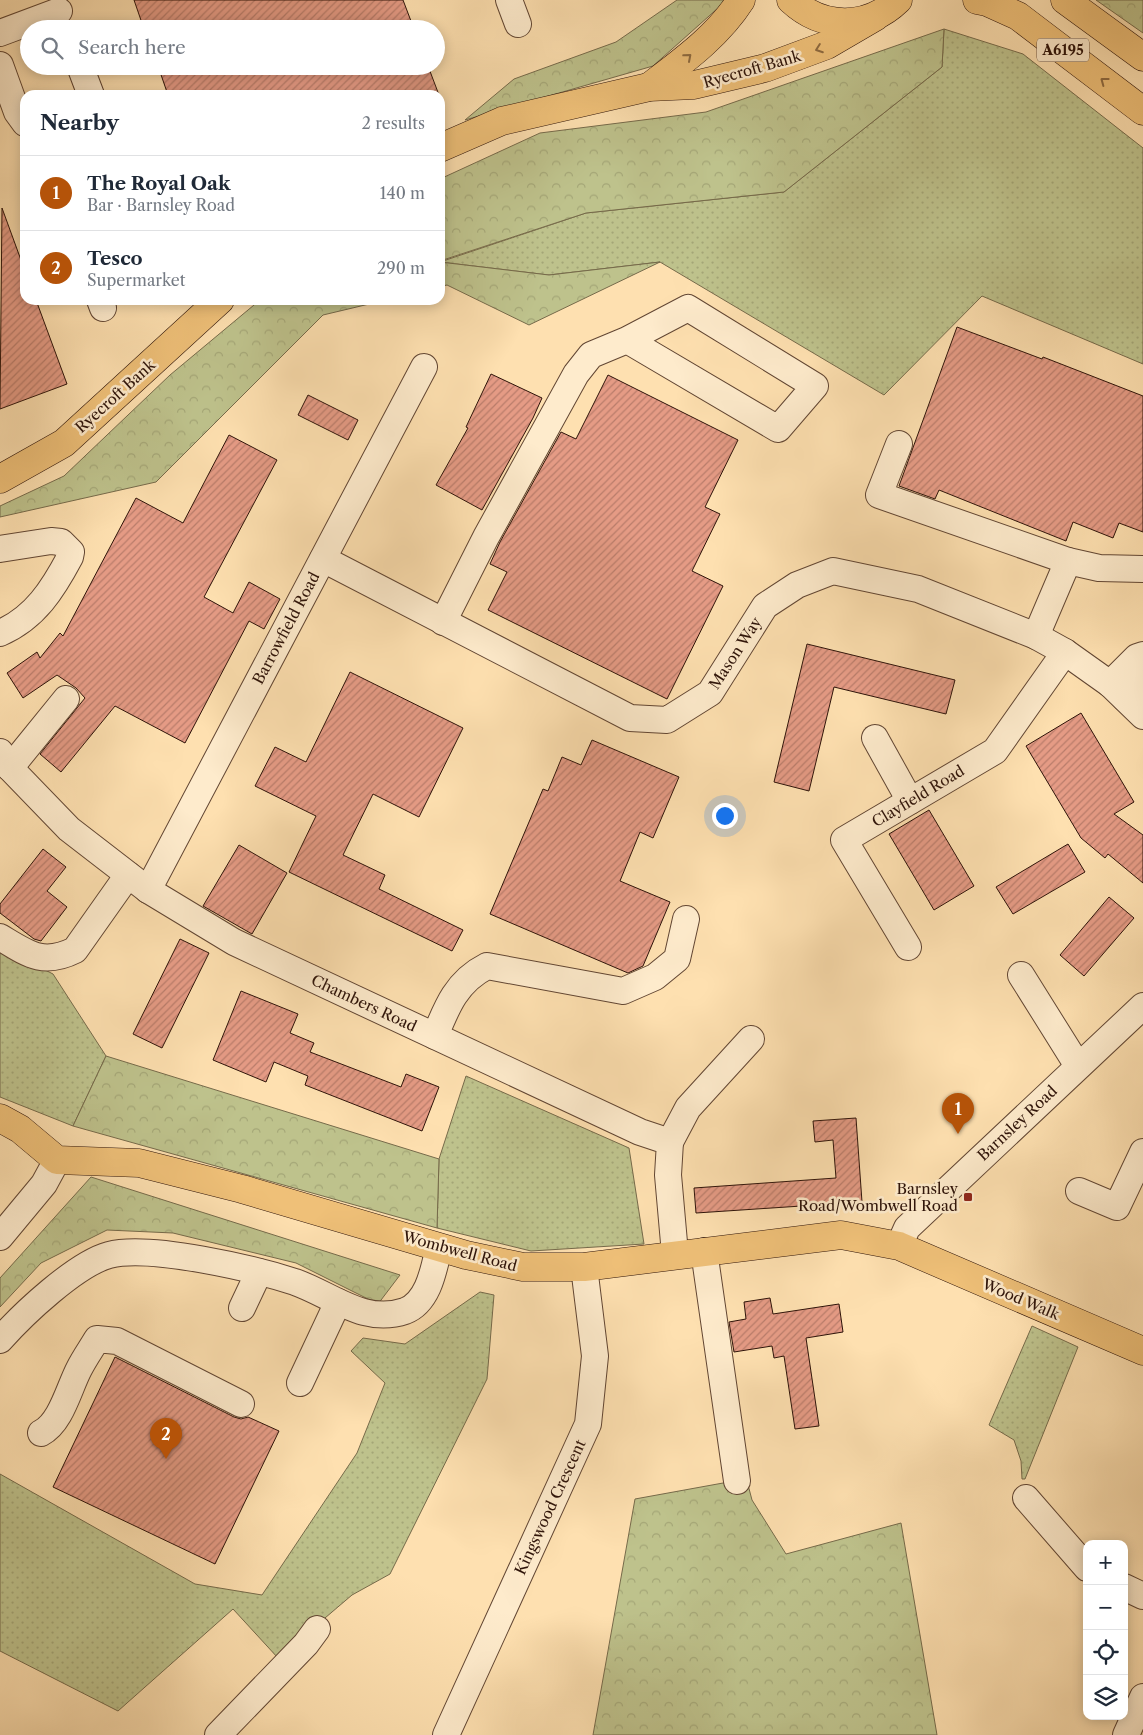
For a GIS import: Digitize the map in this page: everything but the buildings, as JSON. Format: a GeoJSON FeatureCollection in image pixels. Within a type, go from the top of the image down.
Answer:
{"type":"FeatureCollection","features":[{"type":"Feature","properties":{"kind":"main road","name":"Ryecroft Bank"},"geometry":{"type":"LineString","coordinates":[[649,87],[686,58],[728,20],[741,0]]}},
{"type":"Feature","properties":{"kind":"main road"},"geometry":{"type":"LineString","coordinates":[[791,0],[803,11],[826,22],[852,23],[895,4]]}},
{"type":"Feature","properties":{"kind":"main road","name":"A6195"},"geometry":{"type":"LineString","coordinates":[[977,0],[1018,16],[1143,111]]}},
{"type":"Feature","properties":{"kind":"main road","name":"A6195"},"geometry":{"type":"LineString","coordinates":[[1065,0],[1143,57]]}},
{"type":"Feature","properties":{"kind":"main road","name":"Ryecroft Bank"},"geometry":{"type":"LineString","coordinates":[[445,146],[502,121],[649,87],[694,85],[765,68],[827,45],[895,4]]}},
{"type":"Feature","properties":{"kind":"main road","name":"Ryecroft Bank"},"geometry":{"type":"LineString","coordinates":[[0,479],[64,443],[215,305]]}},
{"type":"Feature","properties":{"kind":"main road"},"geometry":{"type":"LineString","coordinates":[[0,1118],[20,1129],[56,1160]]}},
{"type":"Feature","properties":{"kind":"main road","name":"Wombwell Road"},"geometry":{"type":"LineString","coordinates":[[56,1160],[112,1160],[139,1163],[251,1192],[440,1247],[523,1267],[584,1267],[704,1250],[841,1235],[899,1246]]}},
{"type":"Feature","properties":{"kind":"main road","name":"Wood Walk"},"geometry":{"type":"LineString","coordinates":[[899,1246],[1143,1351]]}},
{"type":"Feature","properties":{"kind":"street"},"geometry":{"type":"LineString","coordinates":[[39,20],[60,13]]}},
{"type":"Feature","properties":{"kind":"street"},"geometry":{"type":"LineString","coordinates":[[0,33],[20,26]]}},
{"type":"Feature","properties":{"kind":"street"},"geometry":{"type":"LineString","coordinates":[[0,65],[4,91],[20,116]]}},
{"type":"Feature","properties":{"kind":"street"},"geometry":{"type":"LineString","coordinates":[[83,75],[88,90]]}},
{"type":"Feature","properties":{"kind":"street"},"geometry":{"type":"LineString","coordinates":[[443,622],[486,537],[576,374],[591,355],[627,340],[688,308],[815,386],[778,429],[627,340]]}},
{"type":"Feature","properties":{"kind":"street","name":"Barrowfield Road"},"geometry":{"type":"LineString","coordinates":[[148,890],[424,367]]}},
{"type":"Feature","properties":{"kind":"street"},"geometry":{"type":"LineString","coordinates":[[899,444],[880,496],[1068,561],[1099,568],[1143,569]]}},
{"type":"Feature","properties":{"kind":"street"},"geometry":{"type":"LineString","coordinates":[[0,549],[51,541],[61,542],[71,552],[66,565],[43,603],[26,618],[0,633]]}},
{"type":"Feature","properties":{"kind":"street","name":"Mason Way"},"geometry":{"type":"LineString","coordinates":[[323,559],[630,718],[667,720],[710,693],[765,606],[797,586],[833,571],[918,589],[1036,636],[1065,652],[1126,699]]}},
{"type":"Feature","properties":{"kind":"street"},"geometry":{"type":"LineString","coordinates":[[1036,636],[1068,561]]}},
{"type":"Feature","properties":{"kind":"street","name":"Clayfield Road"},"geometry":{"type":"LineString","coordinates":[[908,947],[844,840],[994,751],[1065,652]]}},
{"type":"Feature","properties":{"kind":"street"},"geometry":{"type":"LineString","coordinates":[[1126,699],[1137,658],[1143,655]]}},
{"type":"Feature","properties":{"kind":"street"},"geometry":{"type":"LineString","coordinates":[[1126,699],[1143,679]]}},
{"type":"Feature","properties":{"kind":"street"},"geometry":{"type":"LineString","coordinates":[[5,760],[66,699]]}},
{"type":"Feature","properties":{"kind":"street"},"geometry":{"type":"LineString","coordinates":[[875,738],[910,801]]}},
{"type":"Feature","properties":{"kind":"street","name":"Chambers Road"},"geometry":{"type":"LineString","coordinates":[[5,760],[69,829],[148,890],[234,942],[640,1132],[670,1142]]}},
{"type":"Feature","properties":{"kind":"street"},"geometry":{"type":"LineString","coordinates":[[0,938],[28,954],[46,959],[64,955],[75,950],[128,875]]}},
{"type":"Feature","properties":{"kind":"street"},"geometry":{"type":"LineString","coordinates":[[434,1036],[451,998],[461,984],[473,973],[487,966],[623,991],[655,977],[677,959],[686,919]]}},
{"type":"Feature","properties":{"kind":"street"},"geometry":{"type":"LineString","coordinates":[[1021,975],[1078,1066]]}},
{"type":"Feature","properties":{"kind":"street","name":"Barnsley Road"},"geometry":{"type":"LineString","coordinates":[[899,1246],[907,1228],[1143,1006]]}},
{"type":"Feature","properties":{"kind":"street"},"geometry":{"type":"LineString","coordinates":[[675,1254],[668,1175],[670,1142],[688,1108],[751,1040]]}},
{"type":"Feature","properties":{"kind":"street"},"geometry":{"type":"LineString","coordinates":[[0,1237],[44,1184],[56,1160]]}},
{"type":"Feature","properties":{"kind":"street"},"geometry":{"type":"LineString","coordinates":[[1079,1191],[1117,1207],[1141,1164]]}},
{"type":"Feature","properties":{"kind":"street"},"geometry":{"type":"LineString","coordinates":[[0,1340],[56,1287],[107,1255],[129,1251],[156,1253],[259,1272],[297,1283],[355,1311],[383,1315],[407,1310],[426,1292],[440,1247]]}},
{"type":"Feature","properties":{"kind":"street"},"geometry":{"type":"LineString","coordinates":[[704,1250],[736,1480]]}},
{"type":"Feature","properties":{"kind":"street","name":"Kingswood Crescent"},"geometry":{"type":"LineString","coordinates":[[446,1735],[588,1424],[595,1356],[584,1267]]}},
{"type":"Feature","properties":{"kind":"street"},"geometry":{"type":"LineString","coordinates":[[242,1308],[259,1272]]}},
{"type":"Feature","properties":{"kind":"street"},"geometry":{"type":"LineString","coordinates":[[300,1383],[338,1302]]}},
{"type":"Feature","properties":{"kind":"street"},"geometry":{"type":"LineString","coordinates":[[41,1433],[48,1430],[57,1415],[97,1339],[118,1341],[241,1404]]}},
{"type":"Feature","properties":{"kind":"street"},"geometry":{"type":"LineString","coordinates":[[1026,1498],[1083,1563]]}},
{"type":"Feature","properties":{"kind":"street"},"geometry":{"type":"LineString","coordinates":[[1128,1589],[1143,1596]]}},
{"type":"Feature","properties":{"kind":"street"},"geometry":{"type":"LineString","coordinates":[[218,1735],[306,1644],[316,1629]]}},
{"type":"Feature","properties":{"kind":"street"},"geometry":{"type":"LineString","coordinates":[[1126,1735],[1143,1697]]}},
{"type":"Feature","properties":{"kind":"green space"},"geometry":{"type":"Polygon","coordinates":[[[677,0],[727,0],[653,66],[465,120],[514,79],[616,42],[677,0]]]}},
{"type":"Feature","properties":{"kind":"green space"},"geometry":{"type":"Polygon","coordinates":[[[1096,0],[1143,0],[1143,33],[1096,0]]]}},
{"type":"Feature","properties":{"kind":"green space"},"geometry":{"type":"Polygon","coordinates":[[[944,29],[1023,54],[1143,148],[1143,364],[982,296],[884,395],[660,262],[549,275],[445,263],[445,260],[586,213],[784,192],[942,67],[944,29]]]}},
{"type":"Feature","properties":{"kind":"green space"},"geometry":{"type":"Polygon","coordinates":[[[944,29],[942,67],[784,192],[586,213],[445,259],[445,177],[540,133],[706,112],[944,29]]]}},
{"type":"Feature","properties":{"kind":"green space"},"geometry":{"type":"Polygon","coordinates":[[[660,262],[529,325],[445,286],[445,263],[549,275],[660,262]]]}},
{"type":"Feature","properties":{"kind":"green space"},"geometry":{"type":"Polygon","coordinates":[[[254,305],[365,305],[323,315],[156,482],[0,517],[0,506],[64,476],[170,375],[254,305]]]}},
{"type":"Feature","properties":{"kind":"green space"},"geometry":{"type":"Polygon","coordinates":[[[0,947],[53,974],[106,1056],[73,1126],[0,1097],[0,947]]]}},
{"type":"Feature","properties":{"kind":"green space"},"geometry":{"type":"Polygon","coordinates":[[[106,1056],[439,1159],[437,1228],[73,1126],[106,1056]]]}},
{"type":"Feature","properties":{"kind":"green space"},"geometry":{"type":"Polygon","coordinates":[[[466,1076],[629,1148],[644,1244],[531,1251],[437,1228],[439,1159],[466,1076]]]}},
{"type":"Feature","properties":{"kind":"green space"},"geometry":{"type":"Polygon","coordinates":[[[91,1177],[400,1275],[378,1304],[296,1263],[173,1233],[107,1230],[41,1263],[0,1307],[0,1278],[91,1177]]]}},
{"type":"Feature","properties":{"kind":"green space"},"geometry":{"type":"Polygon","coordinates":[[[480,1292],[494,1295],[487,1379],[390,1574],[352,1595],[278,1658],[233,1609],[118,1711],[0,1651],[0,1474],[195,1584],[262,1595],[357,1453],[385,1383],[351,1351],[363,1338],[405,1344],[480,1292]]]}},
{"type":"Feature","properties":{"kind":"green space"},"geometry":{"type":"Polygon","coordinates":[[[1032,1326],[1078,1347],[1025,1479],[1022,1479],[1021,1461],[1014,1440],[989,1425],[1032,1326]]]}},
{"type":"Feature","properties":{"kind":"green space"},"geometry":{"type":"Polygon","coordinates":[[[747,1481],[752,1500],[786,1554],[901,1523],[937,1735],[593,1735],[635,1499],[723,1483],[747,1481]]]}},
{"type":"Feature","properties":{"kind":"place","name":"The Royal Oak"},"geometry":{"type":"Point","coordinates":[958,1134]}},
{"type":"Feature","properties":{"kind":"place","name":"Barnsley Road/Wombwell Road"},"geometry":{"type":"Point","coordinates":[968,1197]}},
{"type":"Feature","properties":{"kind":"place","name":"Tesco"},"geometry":{"type":"Point","coordinates":[166,1459]}}]}
